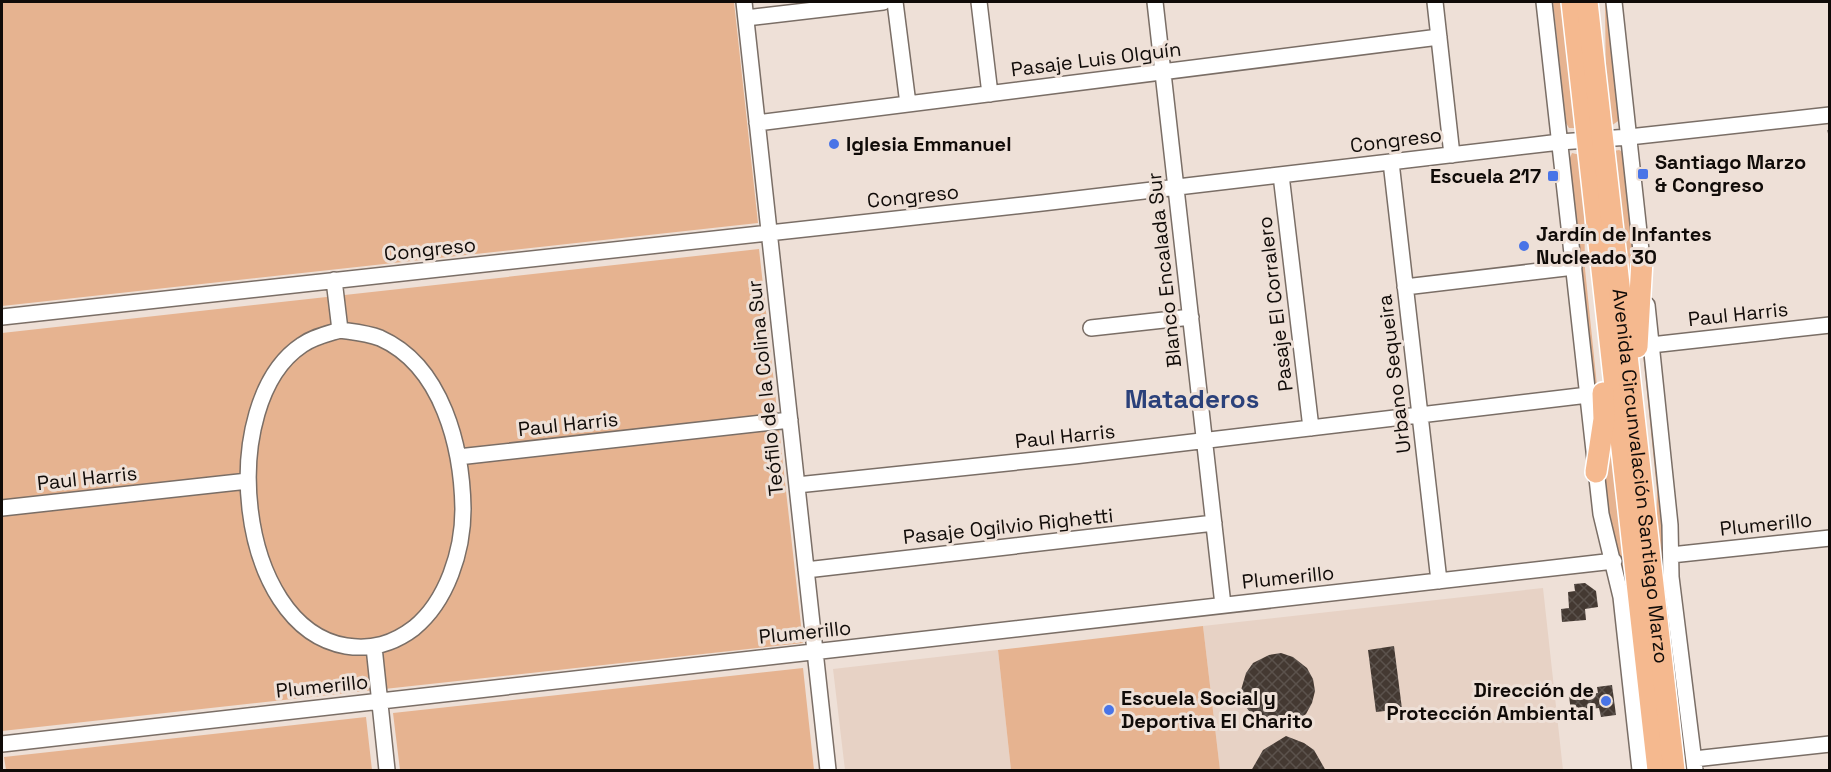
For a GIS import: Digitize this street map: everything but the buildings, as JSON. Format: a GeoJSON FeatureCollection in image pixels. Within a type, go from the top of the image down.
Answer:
{"type":"FeatureCollection","features":[{"type":"Feature","properties":{"kind":"highway"},"geometry":{"type":"LineString","coordinates":[[1597,87],[1601,27],[1600,2]]}},
{"type":"Feature","properties":{"kind":"highway","name":"Avenida Circunvalación Santiago Marzo"},"geometry":{"type":"LineString","coordinates":[[1575,3],[1597,87],[1594,204],[1658,771]]}},
{"type":"Feature","properties":{"kind":"highway","name":"Avenida Circunvalación Santiago Marzo"},"geometry":{"type":"LineString","coordinates":[[1575,3],[1660,556],[1674,771]]}},
{"type":"Feature","properties":{"kind":"highway"},"geometry":{"type":"LineString","coordinates":[[1594,204],[1590,271],[1605,408],[1596,472]]}},
{"type":"Feature","properties":{"kind":"highway"},"geometry":{"type":"LineString","coordinates":[[1642,260],[1636,340],[1660,556]]}},
{"type":"Feature","properties":{"kind":"street","name":"Teófilo de la Colina Sur"},"geometry":{"type":"LineString","coordinates":[[744,2],[828,771]]}},
{"type":"Feature","properties":{"kind":"street"},"geometry":{"type":"LineString","coordinates":[[746,18],[883,2]]}},
{"type":"Feature","properties":{"kind":"street"},"geometry":{"type":"LineString","coordinates":[[896,2],[908,104]]}},
{"type":"Feature","properties":{"kind":"street"},"geometry":{"type":"LineString","coordinates":[[979,2],[990,94]]}},
{"type":"Feature","properties":{"kind":"street","name":"Blanco Encalada Sur"},"geometry":{"type":"LineString","coordinates":[[1155,2],[1223,605]]}},
{"type":"Feature","properties":{"kind":"street"},"geometry":{"type":"LineString","coordinates":[[1435,2],[1452,155]]}},
{"type":"Feature","properties":{"kind":"street"},"geometry":{"type":"LineString","coordinates":[[1544,2],[1602,522],[1614,561],[1622,603],[1640,771]]}},
{"type":"Feature","properties":{"kind":"street"},"geometry":{"type":"LineString","coordinates":[[1614,2],[1670,525],[1660,556],[1671,577],[1694,765],[1830,744]]}},
{"type":"Feature","properties":{"kind":"street","name":"Pasaje Luis Olguín"},"geometry":{"type":"LineString","coordinates":[[757,123],[1439,36]]}},
{"type":"Feature","properties":{"kind":"street","name":"Congreso"},"geometry":{"type":"LineString","coordinates":[[2,317],[769,233],[1560,142],[1629,137],[1830,115]]}},
{"type":"Feature","properties":{"kind":"street","name":"Urbano Sequeira"},"geometry":{"type":"LineString","coordinates":[[1390,162],[1439,581]]}},
{"type":"Feature","properties":{"kind":"street","name":"Pasaje El Corralero"},"geometry":{"type":"LineString","coordinates":[[1281,175],[1311,428]]}},
{"type":"Feature","properties":{"kind":"street"},"geometry":{"type":"LineString","coordinates":[[1405,287],[1574,267]]}},
{"type":"Feature","properties":{"kind":"street"},"geometry":{"type":"LineString","coordinates":[[334,280],[340,330]]}},
{"type":"Feature","properties":{"kind":"street"},"geometry":{"type":"LineString","coordinates":[[1091,328],[1191,317]]}},
{"type":"Feature","properties":{"kind":"street","name":"Paul Harris"},"geometry":{"type":"LineString","coordinates":[[1651,345],[1830,325]]}},
{"type":"Feature","properties":{"kind":"street"},"geometry":{"type":"LineString","coordinates":[[340,330],[362,332],[381,339],[399,350],[415,364],[429,381],[453,437],[458,457],[462,497],[461,531],[448,580],[435,604],[418,624],[406,634],[390,642],[374,647],[358,648],[326,639],[312,632],[297,620],[268,576],[256,540],[248,481],[248,461],[255,417],[272,376],[286,359],[302,345],[321,335],[340,330]]}},
{"type":"Feature","properties":{"kind":"street","name":"Paul Harris"},"geometry":{"type":"LineString","coordinates":[[796,484],[1205,441],[1588,395]]}},
{"type":"Feature","properties":{"kind":"street","name":"Paul Harris"},"geometry":{"type":"LineString","coordinates":[[458,457],[790,420]]}},
{"type":"Feature","properties":{"kind":"street","name":"Paul Harris"},"geometry":{"type":"LineString","coordinates":[[2,508],[248,481]]}},
{"type":"Feature","properties":{"kind":"street","name":"Pasaje Ogilvio Righetti"},"geometry":{"type":"LineString","coordinates":[[806,570],[1214,523]]}},
{"type":"Feature","properties":{"kind":"street","name":"Plumerillo"},"geometry":{"type":"LineString","coordinates":[[1660,556],[1830,538]]}},
{"type":"Feature","properties":{"kind":"street","name":"Plumerillo"},"geometry":{"type":"LineString","coordinates":[[2,744],[1614,561]]}},
{"type":"Feature","properties":{"kind":"street"},"geometry":{"type":"LineString","coordinates":[[374,647],[387,771]]}},
{"type":"Feature","properties":{"kind":"shaded area"},"geometry":{"type":"Polygon","coordinates":[[[2,2],[734,2],[758,223],[2,306],[2,2]]]}},
{"type":"Feature","properties":{"kind":"shaded area"},"geometry":{"type":"Polygon","coordinates":[[[1553,2],[1563,2],[1576,128],[1569,128],[1566,123],[1553,2]]]}},
{"type":"Feature","properties":{"kind":"shaded area"},"geometry":{"type":"Polygon","coordinates":[[[1605,2],[1609,2],[1621,119],[1611,126],[1606,93],[1605,2]]]}},
{"type":"Feature","properties":{"kind":"shaded area"},"geometry":{"type":"Polygon","coordinates":[[[1614,151],[1623,152],[1637,272],[1633,317],[1614,151]]]}},
{"type":"Feature","properties":{"kind":"shaded area"},"geometry":{"type":"Polygon","coordinates":[[[1572,153],[1580,155],[1584,194],[1585,269],[1600,415],[1598,415],[1569,160],[1572,153]]]}},
{"type":"Feature","properties":{"kind":"shaded area"},"geometry":{"type":"Polygon","coordinates":[[[759,249],[803,643],[2,731],[2,333],[759,249]]]}},
{"type":"Feature","properties":{"kind":"shaded area"},"geometry":{"type":"Polygon","coordinates":[[[1643,332],[1663,527],[1662,570],[1688,770],[1681,770],[1656,546],[1657,491],[1641,334],[1643,332]]]}},
{"type":"Feature","properties":{"kind":"shaded area"},"geometry":{"type":"Polygon","coordinates":[[[1609,421],[1651,770],[1647,770],[1627,585],[1611,527],[1606,492],[1609,421]]]}},
{"type":"Feature","properties":{"kind":"shaded area"},"geometry":{"type":"Polygon","coordinates":[[[1543,588],[1563,770],[1220,770],[1203,626],[1543,588]]]}},
{"type":"Feature","properties":{"kind":"shaded area","name":"Escuela Social y Deportiva El Charito"},"geometry":{"type":"Polygon","coordinates":[[[1203,626],[1220,770],[1011,770],[998,650],[1203,626]]]}},
{"type":"Feature","properties":{"kind":"shaded area"},"geometry":{"type":"Polygon","coordinates":[[[998,650],[1011,770],[845,770],[833,669],[998,650]]]}},
{"type":"Feature","properties":{"kind":"shaded area"},"geometry":{"type":"Polygon","coordinates":[[[803,668],[814,770],[400,770],[393,713],[803,668]]]}},
{"type":"Feature","properties":{"kind":"shaded area"},"geometry":{"type":"Polygon","coordinates":[[[366,717],[372,770],[6,770],[4,757],[366,717]]]}},
{"type":"Feature","properties":{"kind":"place","name":"Iglesia Emmanuel"},"geometry":{"type":"Point","coordinates":[834,144]}},
{"type":"Feature","properties":{"kind":"place","name":"Santiago Marzo & Congreso"},"geometry":{"type":"Point","coordinates":[1643,174]}},
{"type":"Feature","properties":{"kind":"place","name":"Escuela 217"},"geometry":{"type":"Point","coordinates":[1553,176]}},
{"type":"Feature","properties":{"kind":"place","name":"Jardín de Infantes Nucleado 30"},"geometry":{"type":"Point","coordinates":[1524,246]}},
{"type":"Feature","properties":{"kind":"place","name":"Dirección de Protección Ambiental"},"geometry":{"type":"Point","coordinates":[1606,701]}},
{"type":"Feature","properties":{"kind":"place","name":"Escuela Social y Deportiva El Charito"},"geometry":{"type":"Point","coordinates":[1109,710]}},
{"type":"Feature","properties":{"kind":"district","name":"Mataderos"},"geometry":{"type":"Point","coordinates":[1192,399]}}]}
